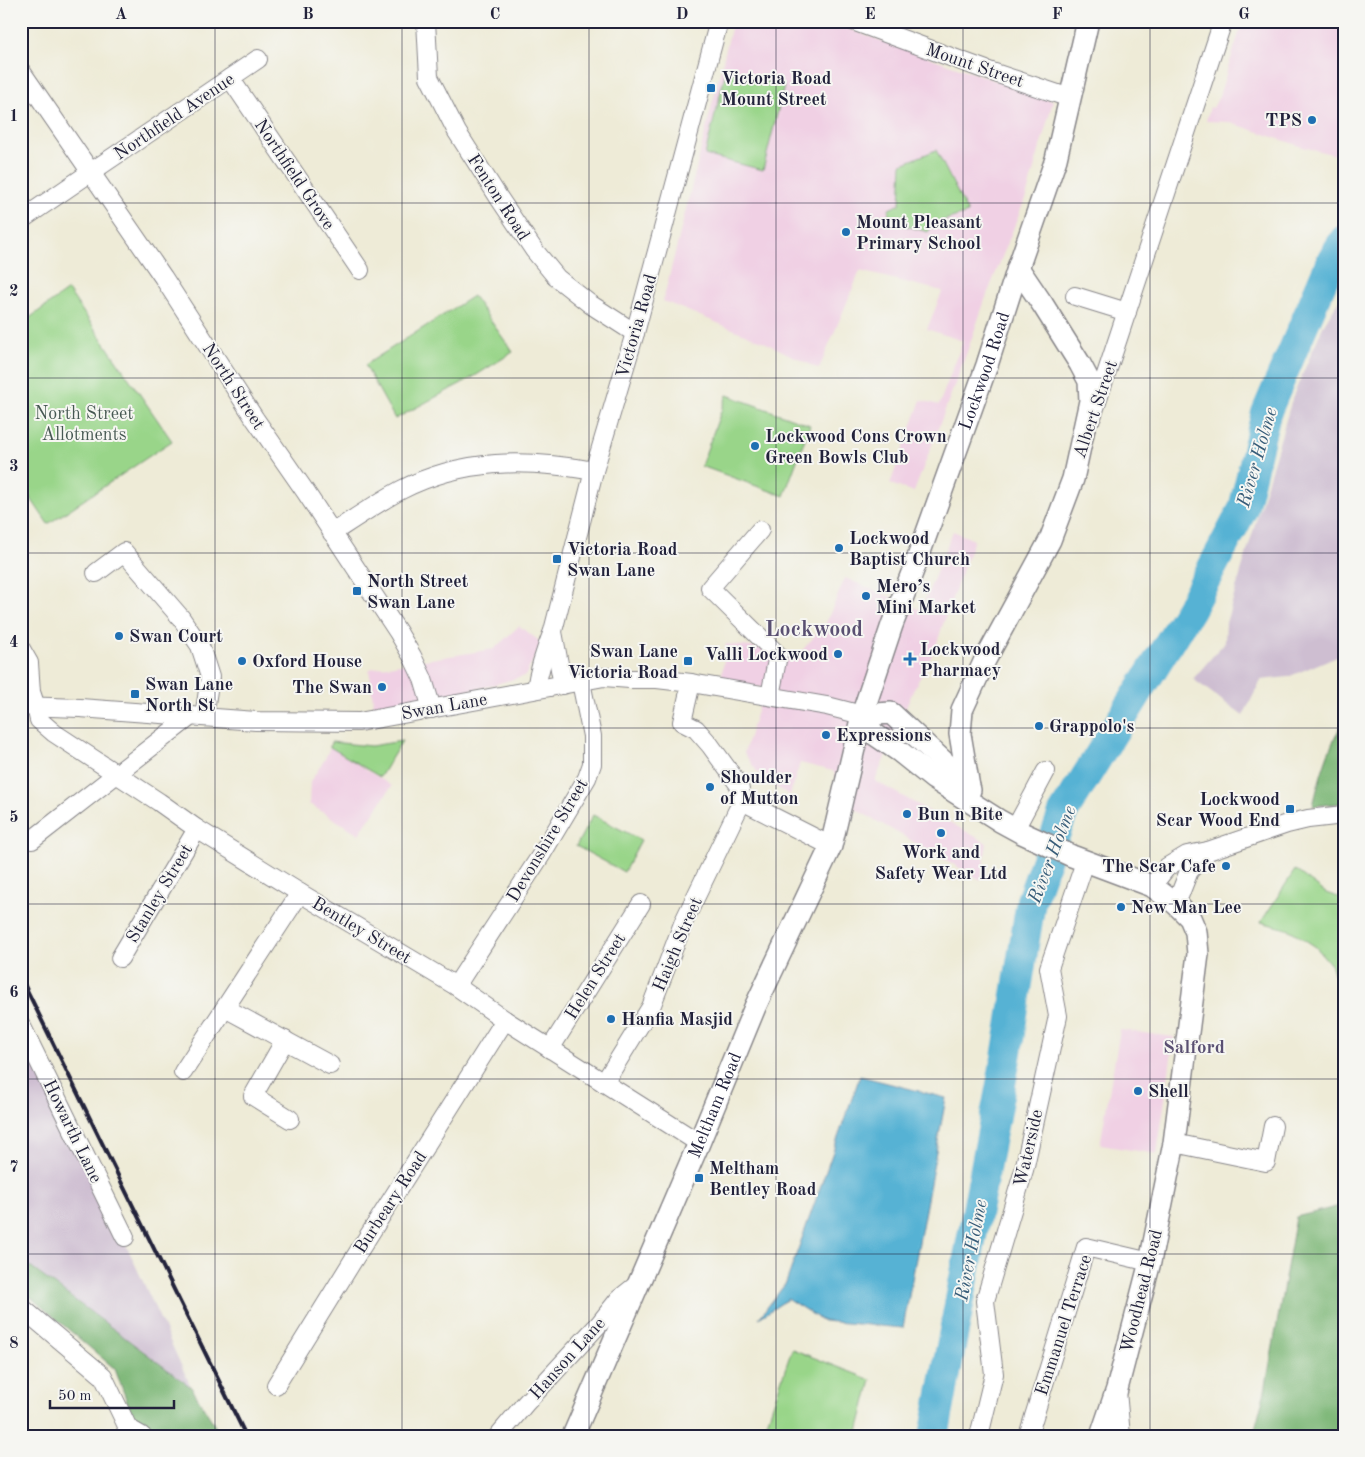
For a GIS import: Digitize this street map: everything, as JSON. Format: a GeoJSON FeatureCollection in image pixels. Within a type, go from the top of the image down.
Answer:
{"type":"FeatureCollection","features":[{"type":"Feature","properties":{"kind":"main road","name":"Lockwood Road"},"geometry":{"type":"LineString","coordinates":[[862,715],[892,625],[987,365],[1056,159],[1088,21]]}},
{"type":"Feature","properties":{"kind":"main road"},"geometry":{"type":"LineString","coordinates":[[1018,268],[1089,381],[1090,401],[1086,425]]}},
{"type":"Feature","properties":{"kind":"main road","name":"Albert Street"},"geometry":{"type":"LineString","coordinates":[[969,787],[960,734],[962,710],[985,660],[1050,540],[1073,478],[1086,425]]}},
{"type":"Feature","properties":{"kind":"main road"},"geometry":{"type":"LineString","coordinates":[[862,715],[891,713],[969,787],[978,808]]}},
{"type":"Feature","properties":{"kind":"main road","name":"Woodhead Road"},"geometry":{"type":"LineString","coordinates":[[862,715],[874,734],[934,779],[978,808],[1018,831],[1079,859],[1152,886],[1176,904],[1190,918],[1196,932],[1198,954],[1174,1143],[1150,1262],[1117,1389],[1100,1436]]}},
{"type":"Feature","properties":{"kind":"main road","name":"Meltham Road"},"geometry":{"type":"LineString","coordinates":[[573,1436],[699,1143],[755,1007],[831,846],[862,715]]}},
{"type":"Feature","properties":{"kind":"street","name":"Fenton Road"},"geometry":{"type":"LineString","coordinates":[[426,21],[430,77],[458,132],[499,198],[534,250],[557,278],[590,304],[634,333]]}},
{"type":"Feature","properties":{"kind":"street","name":"Victoria Road"},"geometry":{"type":"LineString","coordinates":[[536,690],[540,667],[553,631],[594,472],[719,21]]}},
{"type":"Feature","properties":{"kind":"street","name":"Mount Street"},"geometry":{"type":"LineString","coordinates":[[853,21],[977,67],[1070,98]]}},
{"type":"Feature","properties":{"kind":"street","name":"Albert Street"},"geometry":{"type":"LineString","coordinates":[[1086,425],[1092,418],[1100,396],[1223,21]]}},
{"type":"Feature","properties":{"kind":"street","name":"Northfield Avenue"},"geometry":{"type":"LineString","coordinates":[[21,220],[258,59]]}},
{"type":"Feature","properties":{"kind":"street","name":"North Street"},"geometry":{"type":"LineString","coordinates":[[21,71],[162,277],[412,656],[423,679],[432,709]]}},
{"type":"Feature","properties":{"kind":"street","name":"Northfield Grove"},"geometry":{"type":"LineString","coordinates":[[230,78],[360,270]]}},
{"type":"Feature","properties":{"kind":"street"},"geometry":{"type":"LineString","coordinates":[[1075,296],[1127,312]]}},
{"type":"Feature","properties":{"kind":"street"},"geometry":{"type":"LineString","coordinates":[[332,533],[400,491],[421,481],[460,469],[487,464],[517,462],[578,468],[594,472]]}},
{"type":"Feature","properties":{"kind":"street"},"geometry":{"type":"LineString","coordinates":[[760,530],[710,588],[778,655],[770,696]]}},
{"type":"Feature","properties":{"kind":"street"},"geometry":{"type":"LineString","coordinates":[[32,840],[116,773],[197,717],[210,677],[200,646],[181,618],[124,552],[96,573]]}},
{"type":"Feature","properties":{"kind":"street","name":"Victoria Road"},"geometry":{"type":"LineString","coordinates":[[553,631],[563,685]]}},
{"type":"Feature","properties":{"kind":"street","name":"Bentley Street"},"geometry":{"type":"LineString","coordinates":[[21,650],[29,663],[31,692],[29,706],[39,720],[54,733],[197,829],[456,986],[505,1020],[699,1143]]}},
{"type":"Feature","properties":{"kind":"street","name":"Swan Lane"},"geometry":{"type":"LineString","coordinates":[[29,706],[256,721],[359,722],[604,677],[657,679],[691,683],[827,706],[862,715]]}},
{"type":"Feature","properties":{"kind":"street","name":"Devonshire Street"},"geometry":{"type":"LineString","coordinates":[[456,986],[543,852],[586,778],[592,764],[592,736],[581,682]]}},
{"type":"Feature","properties":{"kind":"street"},"geometry":{"type":"LineString","coordinates":[[691,683],[682,722],[696,729],[710,745],[739,786],[742,801],[831,846]]}},
{"type":"Feature","properties":{"kind":"street"},"geometry":{"type":"LineString","coordinates":[[1018,831],[1046,771]]}},
{"type":"Feature","properties":{"kind":"street","name":"Haigh Street"},"geometry":{"type":"LineString","coordinates":[[604,1083],[650,1008],[684,921],[742,801]]}},
{"type":"Feature","properties":{"kind":"street"},"geometry":{"type":"LineString","coordinates":[[1152,886],[1167,867],[1187,855],[1208,851],[1308,819],[1344,815]]}},
{"type":"Feature","properties":{"kind":"street","name":"Stanley Street"},"geometry":{"type":"LineString","coordinates":[[120,958],[197,829]]}},
{"type":"Feature","properties":{"kind":"street"},"geometry":{"type":"LineString","coordinates":[[1176,904],[1190,871],[1208,851]]}},
{"type":"Feature","properties":{"kind":"street","name":"Waterside"},"geometry":{"type":"LineString","coordinates":[[979,1436],[994,1374],[985,1301],[1024,1170],[1058,1016],[1049,968],[1079,859]]}},
{"type":"Feature","properties":{"kind":"street"},"geometry":{"type":"LineString","coordinates":[[183,1072],[300,893]]}},
{"type":"Feature","properties":{"kind":"street","name":"Helen Street"},"geometry":{"type":"LineString","coordinates":[[550,1049],[641,904]]}},
{"type":"Feature","properties":{"kind":"street"},"geometry":{"type":"LineString","coordinates":[[225,1008],[330,1065]]}},
{"type":"Feature","properties":{"kind":"street","name":"Burbeary Road"},"geometry":{"type":"LineString","coordinates":[[276,1385],[505,1020]]}},
{"type":"Feature","properties":{"kind":"street","name":"Howarth Lane"},"geometry":{"type":"LineString","coordinates":[[21,1024],[125,1237]]}},
{"type":"Feature","properties":{"kind":"street"},"geometry":{"type":"LineString","coordinates":[[285,1040],[253,1096],[290,1119]]}},
{"type":"Feature","properties":{"kind":"street"},"geometry":{"type":"LineString","coordinates":[[1174,1143],[1266,1162],[1273,1126]]}},
{"type":"Feature","properties":{"kind":"street","name":"Emmanuel Terrace"},"geometry":{"type":"LineString","coordinates":[[1028,1436],[1086,1247],[1150,1262]]}},
{"type":"Feature","properties":{"kind":"street","name":"Hanson Lane"},"geometry":{"type":"LineString","coordinates":[[498,1436],[600,1323],[619,1299],[640,1282]]}},
{"type":"Feature","properties":{"kind":"street"},"geometry":{"type":"LineString","coordinates":[[21,1307],[103,1376],[131,1433]]}},
{"type":"Feature","properties":{"kind":"street"},"geometry":{"type":"LineString","coordinates":[[1117,1389],[1121,1436]]}},
{"type":"Feature","properties":{"kind":"shaded area","name":"Mount Pleasant Primary School"},"geometry":{"type":"Polygon","coordinates":[[[733,21],[826,21],[1053,101],[1027,194],[985,300],[914,492],[890,484],[921,400],[939,405],[963,341],[927,329],[944,287],[942,291],[860,271],[819,369],[762,341],[663,301],[733,21]]]}},
{"type":"Feature","properties":{"kind":"shaded area"},"geometry":{"type":"Polygon","coordinates":[[[1243,21],[1344,21],[1344,157],[1303,147],[1229,122],[1206,121],[1210,107],[1213,108],[1219,96],[1243,21]]]}},
{"type":"Feature","properties":{"kind":"shaded area"},"geometry":{"type":"Polygon","coordinates":[[[1344,292],[1344,653],[1288,677],[1261,680],[1243,716],[1193,679],[1225,642],[1226,623],[1293,396],[1324,324],[1344,292]]]}},
{"type":"Feature","properties":{"kind":"shaded area"},"geometry":{"type":"Polygon","coordinates":[[[953,531],[974,540],[935,649],[913,691],[875,781],[987,843],[981,880],[852,807],[833,771],[800,763],[790,795],[763,780],[744,753],[764,688],[721,682],[726,644],[800,653],[826,623],[845,578],[921,610],[953,531]]]}},
{"type":"Feature","properties":{"kind":"shaded area"},"geometry":{"type":"Polygon","coordinates":[[[519,626],[542,643],[525,676],[411,703],[374,708],[369,669],[494,649],[519,626]]]}},
{"type":"Feature","properties":{"kind":"shaded area"},"geometry":{"type":"Polygon","coordinates":[[[330,747],[392,786],[359,834],[309,804],[310,782],[325,759],[330,747]]]}},
{"type":"Feature","properties":{"kind":"shaded area","name":"Shell"},"geometry":{"type":"Polygon","coordinates":[[[1120,1030],[1174,1037],[1157,1154],[1100,1145],[1120,1030]]]}},
{"type":"Feature","properties":{"kind":"shaded area"},"geometry":{"type":"Polygon","coordinates":[[[21,1032],[129,1251],[191,1387],[21,1260],[21,1032]]]}},
{"type":"Feature","properties":{"kind":"green space"},"geometry":{"type":"Polygon","coordinates":[[[726,71],[784,86],[763,170],[705,155],[726,71]]]}},
{"type":"Feature","properties":{"kind":"green space"},"geometry":{"type":"Polygon","coordinates":[[[936,150],[968,213],[935,223],[928,232],[888,221],[889,209],[900,204],[902,164],[936,150]]]}},
{"type":"Feature","properties":{"kind":"green space","name":"North Street Allotments"},"geometry":{"type":"Polygon","coordinates":[[[68,290],[172,441],[48,524],[21,484],[21,324],[68,290]]]}},
{"type":"Feature","properties":{"kind":"green space"},"geometry":{"type":"Polygon","coordinates":[[[473,296],[513,352],[475,376],[395,419],[365,365],[473,296]]]}},
{"type":"Feature","properties":{"kind":"green space","name":"Lockwood Cons Crown Green Bowls Club"},"geometry":{"type":"Polygon","coordinates":[[[727,395],[810,425],[784,496],[701,466],[727,395]]]}},
{"type":"Feature","properties":{"kind":"green space"},"geometry":{"type":"Polygon","coordinates":[[[1344,720],[1344,803],[1313,806],[1325,762],[1344,720]]]}},
{"type":"Feature","properties":{"kind":"green space"},"geometry":{"type":"Polygon","coordinates":[[[402,741],[380,777],[330,747],[331,742],[371,746],[402,741]]]}},
{"type":"Feature","properties":{"kind":"green space"},"geometry":{"type":"Polygon","coordinates":[[[593,815],[641,840],[624,872],[576,846],[593,815]]]}},
{"type":"Feature","properties":{"kind":"green space"},"geometry":{"type":"Polygon","coordinates":[[[1295,870],[1326,893],[1344,899],[1344,1018],[1340,1013],[1340,993],[1332,966],[1316,947],[1290,930],[1261,922],[1295,870]]]}},
{"type":"Feature","properties":{"kind":"green space"},"geometry":{"type":"Polygon","coordinates":[[[1344,1205],[1344,1436],[1253,1436],[1265,1391],[1296,1217],[1344,1205]]]}},
{"type":"Feature","properties":{"kind":"green space"},"geometry":{"type":"Polygon","coordinates":[[[21,1260],[191,1387],[214,1424],[219,1436],[169,1436],[135,1423],[115,1369],[21,1289],[21,1260]]]}},
{"type":"Feature","properties":{"kind":"green space"},"geometry":{"type":"Polygon","coordinates":[[[792,1349],[871,1380],[857,1436],[768,1436],[763,1434],[792,1349]]]}},
{"type":"Feature","properties":{"kind":"water"},"geometry":{"type":"Polygon","coordinates":[[[860,1076],[946,1098],[903,1328],[823,1321],[788,1299],[759,1318],[786,1283],[860,1076]]]}},
{"type":"Feature","properties":{"kind":"waterway","name":"River Holme"},"geometry":{"type":"LineString","coordinates":[[934,1436],[1006,1058],[1031,901],[1063,813],[1190,609],[1243,509],[1266,413],[1332,259],[1344,240]]}},
{"type":"Feature","properties":{"kind":"railway"},"geometry":{"type":"LineString","coordinates":[[21,978],[246,1436]]}},
{"type":"Feature","properties":{"kind":"place","name":"Victoria Road Mount Street"},"geometry":{"type":"Point","coordinates":[711,88]}},
{"type":"Feature","properties":{"kind":"place","name":"TPS"},"geometry":{"type":"Point","coordinates":[1312,120]}},
{"type":"Feature","properties":{"kind":"place","name":"Mount Pleasant Primary School"},"geometry":{"type":"Point","coordinates":[846,232]}},
{"type":"Feature","properties":{"kind":"place","name":"Lockwood Cons Crown Green Bowls Club"},"geometry":{"type":"Point","coordinates":[755,446]}},
{"type":"Feature","properties":{"kind":"place","name":"Lockwood Baptist Church"},"geometry":{"type":"Point","coordinates":[839,548]}},
{"type":"Feature","properties":{"kind":"place","name":"Victoria Road Swan Lane"},"geometry":{"type":"Point","coordinates":[557,559]}},
{"type":"Feature","properties":{"kind":"place","name":"North Street Swan Lane"},"geometry":{"type":"Point","coordinates":[357,591]}},
{"type":"Feature","properties":{"kind":"place","name":"Mero’s Mini Market"},"geometry":{"type":"Point","coordinates":[866,596]}},
{"type":"Feature","properties":{"kind":"place","name":"Swan Court"},"geometry":{"type":"Point","coordinates":[119,636]}},
{"type":"Feature","properties":{"kind":"place","name":"Valli Lockwood"},"geometry":{"type":"Point","coordinates":[838,654]}},
{"type":"Feature","properties":{"kind":"place","name":"Lockwood Pharmacy"},"geometry":{"type":"Point","coordinates":[910,659]}},
{"type":"Feature","properties":{"kind":"place","name":"Oxford House"},"geometry":{"type":"Point","coordinates":[242,661]}},
{"type":"Feature","properties":{"kind":"place","name":"Swan Lane Victoria Road"},"geometry":{"type":"Point","coordinates":[688,661]}},
{"type":"Feature","properties":{"kind":"place","name":"The Swan"},"geometry":{"type":"Point","coordinates":[382,687]}},
{"type":"Feature","properties":{"kind":"place","name":"Swan Lane North St"},"geometry":{"type":"Point","coordinates":[135,694]}},
{"type":"Feature","properties":{"kind":"place","name":"Grappolo's"},"geometry":{"type":"Point","coordinates":[1039,726]}},
{"type":"Feature","properties":{"kind":"place","name":"Expressions"},"geometry":{"type":"Point","coordinates":[826,735]}},
{"type":"Feature","properties":{"kind":"place","name":"Shoulder of Mutton"},"geometry":{"type":"Point","coordinates":[710,787]}},
{"type":"Feature","properties":{"kind":"place","name":"Lockwood Scar Wood End"},"geometry":{"type":"Point","coordinates":[1290,809]}},
{"type":"Feature","properties":{"kind":"place","name":"Bun n Bite"},"geometry":{"type":"Point","coordinates":[907,814]}},
{"type":"Feature","properties":{"kind":"place","name":"Work and Safety Wear Ltd"},"geometry":{"type":"Point","coordinates":[941,833]}},
{"type":"Feature","properties":{"kind":"place","name":"The Scar Cafe"},"geometry":{"type":"Point","coordinates":[1226,866]}},
{"type":"Feature","properties":{"kind":"place","name":"New Man Lee"},"geometry":{"type":"Point","coordinates":[1121,907]}},
{"type":"Feature","properties":{"kind":"place","name":"Hanfia Masjid"},"geometry":{"type":"Point","coordinates":[611,1019]}},
{"type":"Feature","properties":{"kind":"place","name":"Shell"},"geometry":{"type":"Point","coordinates":[1138,1091]}},
{"type":"Feature","properties":{"kind":"place","name":"Meltham Bentley Road"},"geometry":{"type":"Point","coordinates":[699,1178]}},
{"type":"Feature","properties":{"kind":"district","name":"Lockwood"},"geometry":{"type":"Point","coordinates":[814,628]}},
{"type":"Feature","properties":{"kind":"district","name":"Salford"},"geometry":{"type":"Point","coordinates":[1194,1046]}}]}
